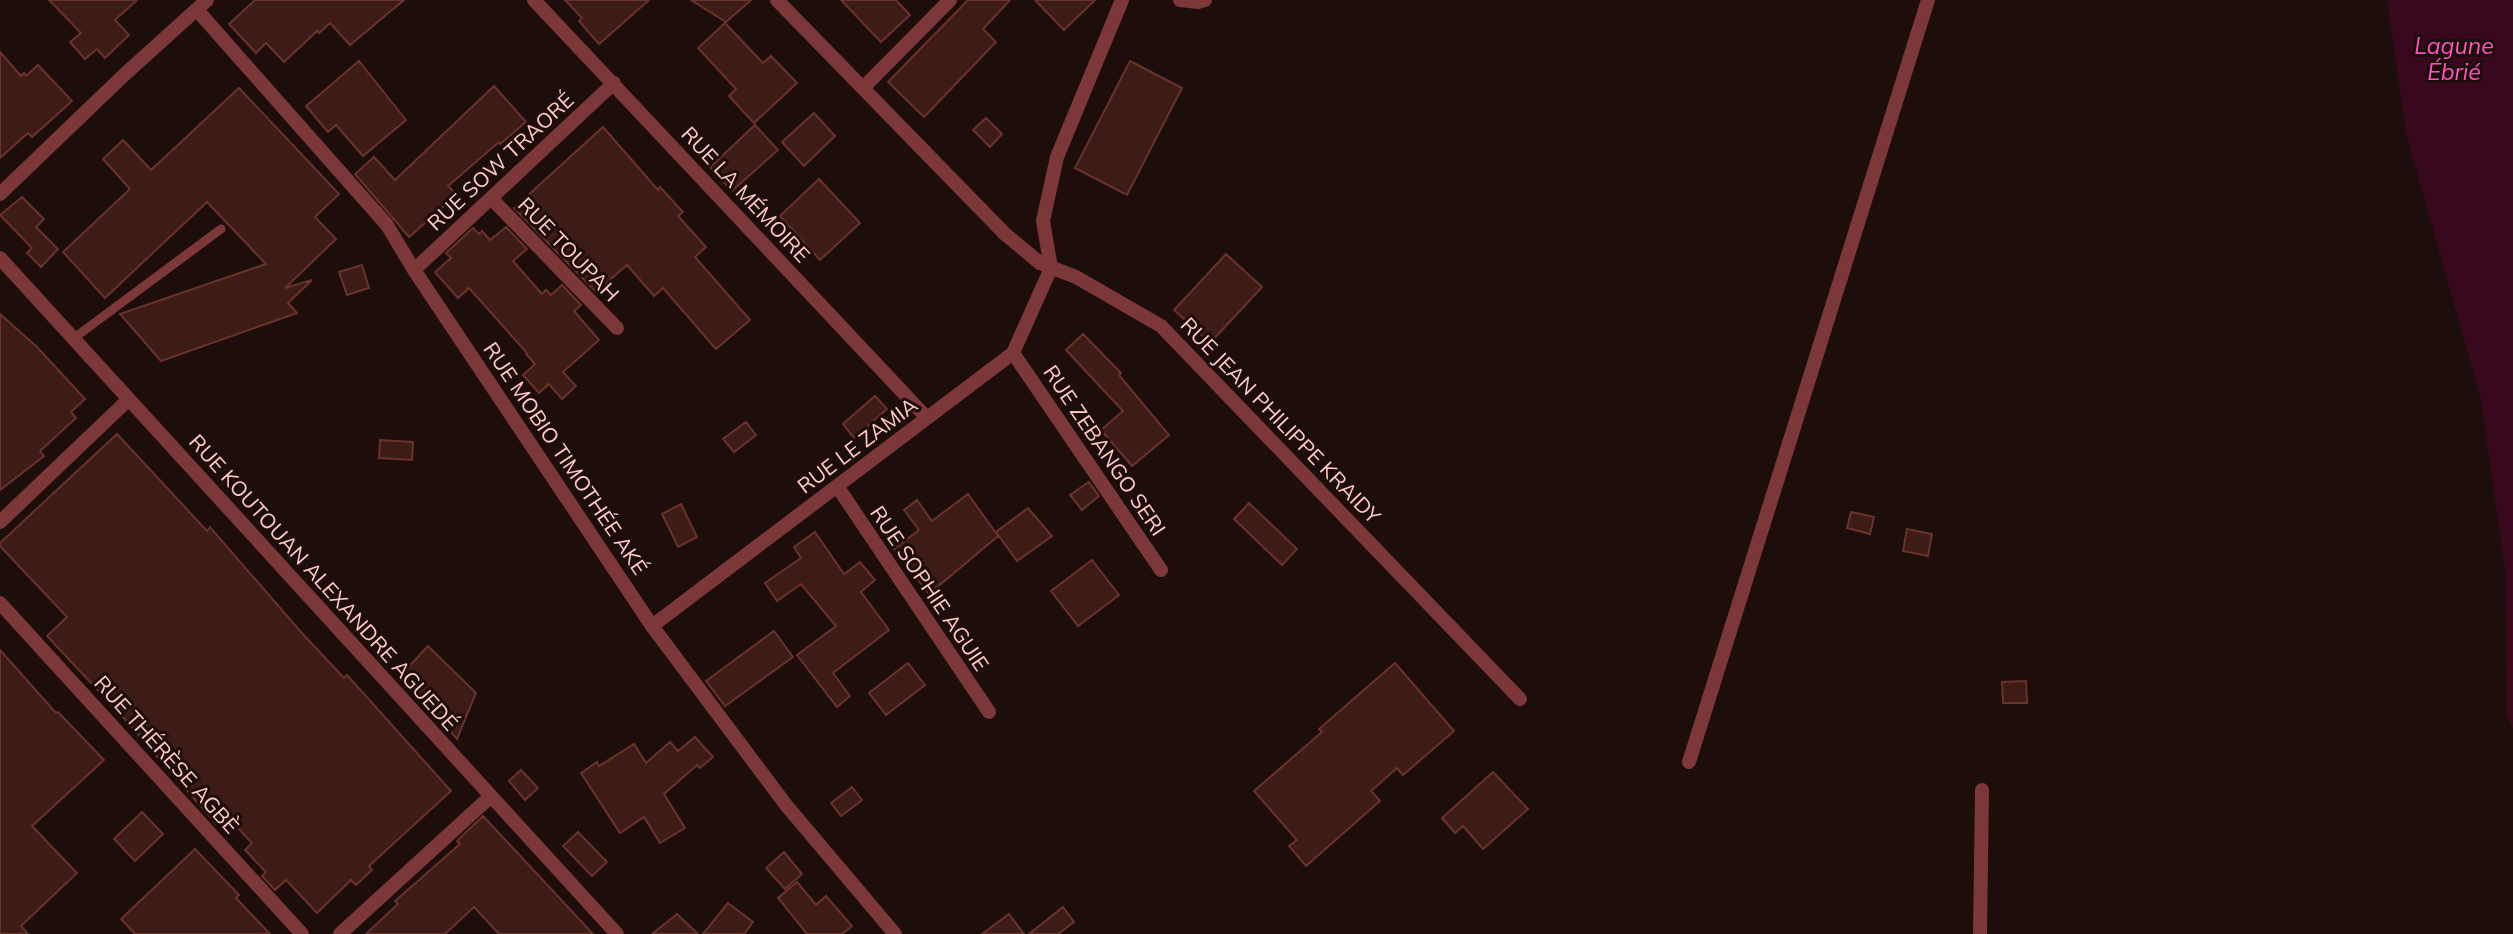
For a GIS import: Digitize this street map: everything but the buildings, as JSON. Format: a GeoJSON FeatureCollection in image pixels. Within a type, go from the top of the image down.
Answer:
{"type":"FeatureCollection","features":[{"type":"Feature","properties":{"kind":"street","name":"RUE LA MÉMOIRE"},"geometry":{"type":"LineString","coordinates":[[534,0],[928,418]]}},
{"type":"Feature","properties":{"kind":"street","name":"RUE JEAN PHILIPPE KRAIDY"},"geometry":{"type":"LineString","coordinates":[[776,0],[1005,234],[1040,263],[1076,277],[1161,326],[1520,699]]}},
{"type":"Feature","properties":{"kind":"street"},"geometry":{"type":"LineString","coordinates":[[863,88],[950,0]]}},
{"type":"Feature","properties":{"kind":"street"},"geometry":{"type":"LineString","coordinates":[[1051,268],[1043,220],[1056,158],[1122,0]]}},
{"type":"Feature","properties":{"kind":"street"},"geometry":{"type":"LineString","coordinates":[[1180,0],[1205,0]]}},
{"type":"Feature","properties":{"kind":"street"},"geometry":{"type":"LineString","coordinates":[[1689,762],[1928,0]]}},
{"type":"Feature","properties":{"kind":"street"},"geometry":{"type":"LineString","coordinates":[[0,194],[124,75],[202,5]]}},
{"type":"Feature","properties":{"kind":"street","name":"RUE MOBIO TIMOTHÉE AKÉ"},"geometry":{"type":"LineString","coordinates":[[202,5],[387,225],[414,270],[652,626],[786,805],[895,934]]}},
{"type":"Feature","properties":{"kind":"street","name":"RUE SOW TRAORÉ"},"geometry":{"type":"LineString","coordinates":[[414,270],[614,83]]}},
{"type":"Feature","properties":{"kind":"street","name":"RUE TOUPAH"},"geometry":{"type":"LineString","coordinates":[[491,198],[617,328]]}},
{"type":"Feature","properties":{"kind":"street","name":"RUE KOUTOUAN ALEXANDRE AGUEDÉ"},"geometry":{"type":"LineString","coordinates":[[0,258],[617,934]]}},
{"type":"Feature","properties":{"kind":"street","name":"RUE LE ZAMIA"},"geometry":{"type":"LineString","coordinates":[[652,626],[1013,353],[1051,268]]}},
{"type":"Feature","properties":{"kind":"street","name":"RUE ZEBANGO SERI"},"geometry":{"type":"LineString","coordinates":[[1013,353],[1161,570]]}},
{"type":"Feature","properties":{"kind":"street"},"geometry":{"type":"LineString","coordinates":[[0,522],[129,399]]}},
{"type":"Feature","properties":{"kind":"street","name":"RUE SOPHIE AGUIE"},"geometry":{"type":"LineString","coordinates":[[837,486],[989,712]]}},
{"type":"Feature","properties":{"kind":"street","name":"RUE THÉRÈSE AGBÈ"},"geometry":{"type":"LineString","coordinates":[[0,603],[302,934]]}},
{"type":"Feature","properties":{"kind":"street"},"geometry":{"type":"LineString","coordinates":[[1980,934],[1982,790]]}},
{"type":"Feature","properties":{"kind":"street"},"geometry":{"type":"LineString","coordinates":[[341,934],[491,797]]}},
{"type":"Feature","properties":{"kind":"lane"},"geometry":{"type":"LineString","coordinates":[[74,338],[221,229]]}},
{"type":"Feature","properties":{"kind":"water","name":"Lagune Ébrié"},"geometry":{"type":"Polygon","coordinates":[[[2387,0],[2513,0],[2513,729],[2506,714],[2505,571],[2481,400],[2406,134],[2387,0]]]}}]}
